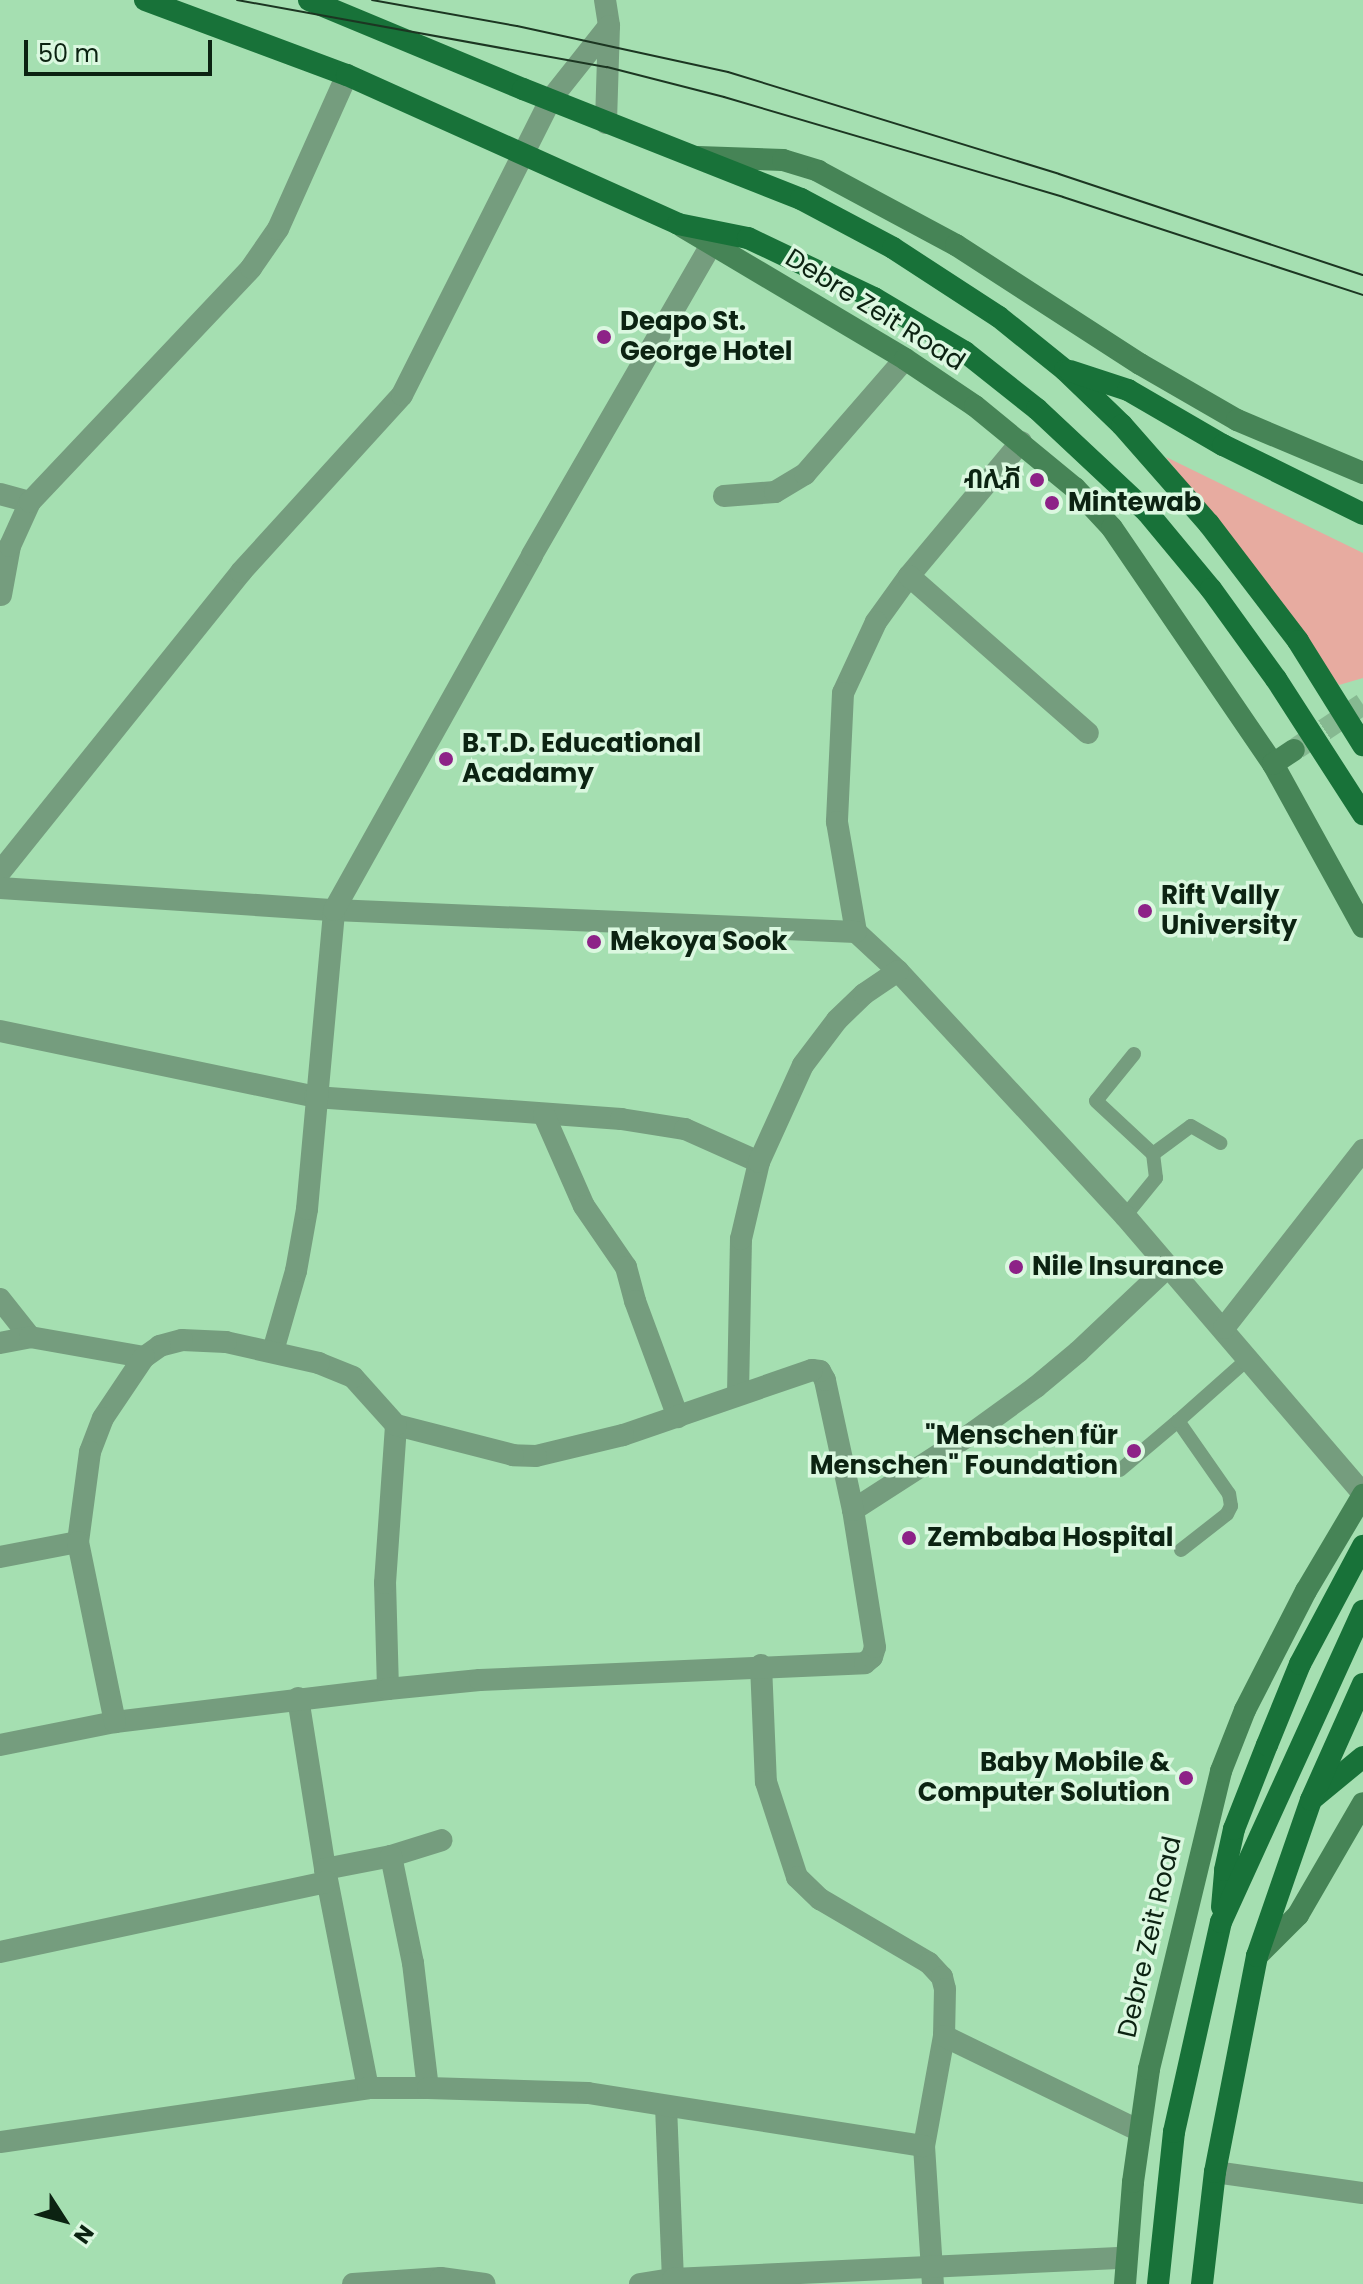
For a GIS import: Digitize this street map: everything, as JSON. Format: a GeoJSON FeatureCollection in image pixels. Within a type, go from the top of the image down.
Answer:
{"type":"FeatureCollection","features":[{"type":"Feature","properties":{"kind":"main road","name":"Debre Zeit Road"},"geometry":{"type":"LineString","coordinates":[[145,0],[347,75],[678,224],[905,359],[1021,442],[1075,488],[1112,528],[1273,764],[1363,927]]}},
{"type":"Feature","properties":{"kind":"main road"},"geometry":{"type":"LineString","coordinates":[[309,0],[606,123],[801,199],[893,248],[999,317],[1065,370],[1122,425],[1209,524],[1298,641],[1363,745]]}},
{"type":"Feature","properties":{"kind":"main road"},"geometry":{"type":"LineString","coordinates":[[697,157],[783,160],[818,171],[956,245],[1140,364],[1237,420],[1363,473]]}},
{"type":"Feature","properties":{"kind":"main road"},"geometry":{"type":"LineString","coordinates":[[678,224],[748,238],[839,280],[965,352],[1037,409],[1147,512],[1211,589],[1276,679],[1358,806]]}},
{"type":"Feature","properties":{"kind":"main road"},"geometry":{"type":"LineString","coordinates":[[1065,370],[1128,390],[1236,452],[1363,514]]}},
{"type":"Feature","properties":{"kind":"main road"},"geometry":{"type":"LineString","coordinates":[[1273,764],[1294,750]]}},
{"type":"Feature","properties":{"kind":"main road","name":"Debre Zeit Road"},"geometry":{"type":"LineString","coordinates":[[1125,2284],[1124,2258],[1152,2054],[1221,1771],[1245,1710],[1306,1591],[1363,1494]]}},
{"type":"Feature","properties":{"kind":"main road"},"geometry":{"type":"LineString","coordinates":[[1158,2284],[1179,2105],[1221,1922],[1225,1870],[1234,1829],[1300,1664],[1363,1546]]}},
{"type":"Feature","properties":{"kind":"main road"},"geometry":{"type":"LineString","coordinates":[[1221,1922],[1363,1611]]}},
{"type":"Feature","properties":{"kind":"main road"},"geometry":{"type":"LineString","coordinates":[[1202,2284],[1215,2172],[1257,1956],[1311,1800],[1363,1684]]}},
{"type":"Feature","properties":{"kind":"main road"},"geometry":{"type":"LineString","coordinates":[[1311,1800],[1363,1757]]}},
{"type":"Feature","properties":{"kind":"main road"},"geometry":{"type":"LineString","coordinates":[[1257,1956],[1298,1915],[1363,1803]]}},
{"type":"Feature","properties":{"kind":"street"},"geometry":{"type":"LineString","coordinates":[[605,0],[609,26],[606,123]]}},
{"type":"Feature","properties":{"kind":"street"},"geometry":{"type":"LineString","coordinates":[[0,872],[241,572],[402,395],[520,155],[551,99],[609,26]]}},
{"type":"Feature","properties":{"kind":"street"},"geometry":{"type":"LineString","coordinates":[[1,595],[10,546],[30,502],[165,364],[251,268],[278,229],[347,75]]}},
{"type":"Feature","properties":{"kind":"street"},"geometry":{"type":"LineString","coordinates":[[273,1351],[296,1271],[307,1209],[334,910],[478,651],[712,243]]}},
{"type":"Feature","properties":{"kind":"street"},"geometry":{"type":"LineString","coordinates":[[724,496],[775,492],[805,474],[905,359]]}},
{"type":"Feature","properties":{"kind":"street"},"geometry":{"type":"LineString","coordinates":[[1021,442],[909,576],[876,622],[843,693],[837,822],[856,932],[898,971],[1125,1216],[1250,1357],[1363,1494]]}},
{"type":"Feature","properties":{"kind":"street"},"geometry":{"type":"LineString","coordinates":[[0,494],[30,502]]}},
{"type":"Feature","properties":{"kind":"street"},"geometry":{"type":"LineString","coordinates":[[909,576],[1088,733]]}},
{"type":"Feature","properties":{"kind":"street"},"geometry":{"type":"LineString","coordinates":[[0,888],[334,910],[856,932]]}},
{"type":"Feature","properties":{"kind":"street"},"geometry":{"type":"LineString","coordinates":[[738,1394],[741,1239],[759,1162],[803,1065],[855,1003],[898,971]]}},
{"type":"Feature","properties":{"kind":"street"},"geometry":{"type":"LineString","coordinates":[[0,1031],[315,1097],[621,1119],[685,1129],[759,1162]]}},
{"type":"Feature","properties":{"kind":"street"},"geometry":{"type":"LineString","coordinates":[[544,1115],[584,1206],[626,1267],[635,1301],[678,1417]]}},
{"type":"Feature","properties":{"kind":"street"},"geometry":{"type":"LineString","coordinates":[[1224,1328],[1363,1150]]}},
{"type":"Feature","properties":{"kind":"street"},"geometry":{"type":"LineString","coordinates":[[853,1510],[974,1432],[1036,1387],[1169,1266]]}},
{"type":"Feature","properties":{"kind":"street"},"geometry":{"type":"LineString","coordinates":[[0,1299],[30,1337]]}},
{"type":"Feature","properties":{"kind":"street"},"geometry":{"type":"LineString","coordinates":[[0,1343],[30,1337],[144,1357]]}},
{"type":"Feature","properties":{"kind":"street"},"geometry":{"type":"LineString","coordinates":[[0,1745],[115,1722],[298,1698],[388,1689],[761,1665],[853,1664],[872,1657],[875,1647],[853,1510],[820,1371],[812,1370],[610,1439],[536,1456],[513,1455],[396,1425],[353,1377],[273,1351],[226,1342],[182,1340],[160,1346],[144,1357],[103,1418],[90,1452],[78,1542],[115,1722]]}},
{"type":"Feature","properties":{"kind":"street"},"geometry":{"type":"LineString","coordinates":[[388,1689],[385,1583],[396,1425]]}},
{"type":"Feature","properties":{"kind":"street"},"geometry":{"type":"LineString","coordinates":[[0,1557],[78,1542]]}},
{"type":"Feature","properties":{"kind":"street"},"geometry":{"type":"LineString","coordinates":[[761,1665],[766,1782],[797,1877],[820,1899],[929,1963],[942,1977],[945,1989],[944,2036],[924,2146],[932,2276]]}},
{"type":"Feature","properties":{"kind":"street"},"geometry":{"type":"LineString","coordinates":[[298,1698],[326,1876],[368,2088]]}},
{"type":"Feature","properties":{"kind":"street"},"geometry":{"type":"LineString","coordinates":[[0,1952],[326,1876],[442,1840]]}},
{"type":"Feature","properties":{"kind":"street"},"geometry":{"type":"LineString","coordinates":[[391,1856],[413,1963],[428,2088]]}},
{"type":"Feature","properties":{"kind":"street"},"geometry":{"type":"LineString","coordinates":[[944,2036],[1140,2131]]}},
{"type":"Feature","properties":{"kind":"street"},"geometry":{"type":"LineString","coordinates":[[0,2142],[368,2088],[428,2088],[588,2093],[924,2146]]}},
{"type":"Feature","properties":{"kind":"street"},"geometry":{"type":"LineString","coordinates":[[666,2106],[673,2282]]}},
{"type":"Feature","properties":{"kind":"street"},"geometry":{"type":"LineString","coordinates":[[1215,2172],[1363,2193]]}},
{"type":"Feature","properties":{"kind":"street"},"geometry":{"type":"LineString","coordinates":[[640,2284],[932,2276],[1124,2258]]}},
{"type":"Feature","properties":{"kind":"street"},"geometry":{"type":"LineString","coordinates":[[353,2284],[441,2278],[485,2284]]}},
{"type":"Feature","properties":{"kind":"lane"},"geometry":{"type":"LineString","coordinates":[[1125,1216],[1156,1178],[1153,1154],[1096,1101],[1134,1054]]}},
{"type":"Feature","properties":{"kind":"lane"},"geometry":{"type":"LineString","coordinates":[[1153,1154],[1191,1126],[1220,1143]]}},
{"type":"Feature","properties":{"kind":"lane"},"geometry":{"type":"LineString","coordinates":[[1120,1470],[1250,1357]]}},
{"type":"Feature","properties":{"kind":"lane"},"geometry":{"type":"LineString","coordinates":[[1178,1421],[1229,1494],[1231,1506],[1181,1550]]}},
{"type":"Feature","properties":{"kind":"shaded area"},"geometry":{"type":"Polygon","coordinates":[[[1166,457],[1363,553],[1363,678],[1339,685],[1166,457]]]}},
{"type":"Feature","properties":{"kind":"tunnel"},"geometry":{"type":"LineString","coordinates":[[1297,748],[1363,704]]}},
{"type":"Feature","properties":{"kind":"tram line"},"geometry":{"type":"LineString","coordinates":[[237,0],[607,67],[724,97],[1063,197],[1363,295]]}},
{"type":"Feature","properties":{"kind":"tram line"},"geometry":{"type":"LineString","coordinates":[[372,0],[517,26],[728,72],[1059,174],[1363,275]]}},
{"type":"Feature","properties":{"kind":"place","name":"Deapo St. George Hotel"},"geometry":{"type":"Point","coordinates":[604,337]}},
{"type":"Feature","properties":{"kind":"place","name":"ብሊቭ"},"geometry":{"type":"Point","coordinates":[1037,480]}},
{"type":"Feature","properties":{"kind":"place","name":"Mintewab"},"geometry":{"type":"Point","coordinates":[1052,503]}},
{"type":"Feature","properties":{"kind":"place","name":"B.T.D. Educational Acadamy"},"geometry":{"type":"Point","coordinates":[446,759]}},
{"type":"Feature","properties":{"kind":"place","name":"Rift Vally University"},"geometry":{"type":"Point","coordinates":[1145,911]}},
{"type":"Feature","properties":{"kind":"place","name":"Mekoya Sook"},"geometry":{"type":"Point","coordinates":[594,942]}},
{"type":"Feature","properties":{"kind":"place","name":"Nile Insurance"},"geometry":{"type":"Point","coordinates":[1016,1267]}},
{"type":"Feature","properties":{"kind":"place","name":"\"Menschen für Menschen\" Foundation"},"geometry":{"type":"Point","coordinates":[1134,1451]}},
{"type":"Feature","properties":{"kind":"place","name":"Zembaba Hospital"},"geometry":{"type":"Point","coordinates":[909,1538]}},
{"type":"Feature","properties":{"kind":"place","name":"Baby Mobile & Computer Solution"},"geometry":{"type":"Point","coordinates":[1186,1778]}}]}
